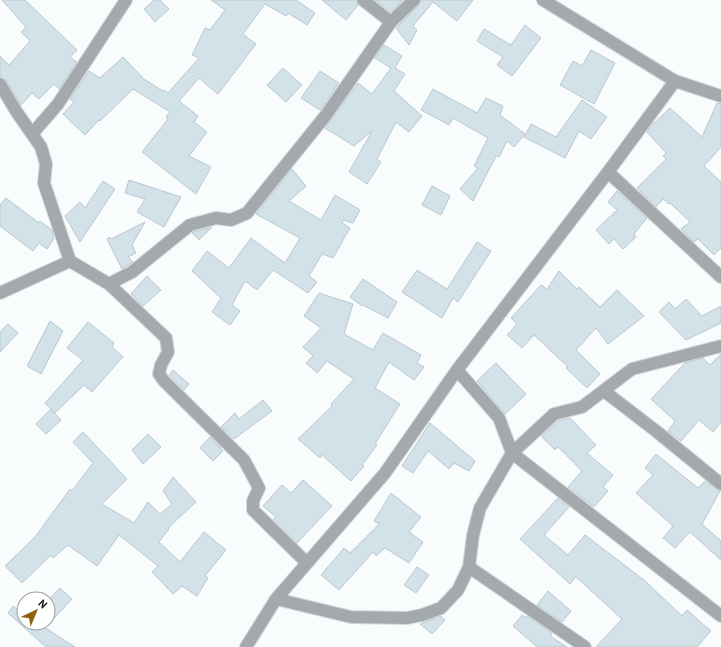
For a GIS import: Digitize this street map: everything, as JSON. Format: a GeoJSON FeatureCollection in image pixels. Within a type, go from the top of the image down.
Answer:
{"type":"FeatureCollection","features":[{"type":"Feature","properties":{"kind":"street"},"geometry":{"type":"LineString","coordinates":[[32,134],[58,104],[126,0]]}},
{"type":"Feature","properties":{"kind":"street"},"geometry":{"type":"LineString","coordinates":[[363,0],[391,22]]}},
{"type":"Feature","properties":{"kind":"street"},"geometry":{"type":"LineString","coordinates":[[109,284],[132,272],[190,225],[216,218],[231,220],[246,213],[326,115],[391,22],[414,0]]}},
{"type":"Feature","properties":{"kind":"street"},"geometry":{"type":"LineString","coordinates":[[544,0],[675,80],[721,96]]}},
{"type":"Feature","properties":{"kind":"street"},"geometry":{"type":"LineString","coordinates":[[246,647],[276,599],[385,473],[457,370],[608,172],[675,80]]}},
{"type":"Feature","properties":{"kind":"street"},"geometry":{"type":"LineString","coordinates":[[0,84],[41,147],[46,164],[44,182],[70,261],[109,284],[166,338],[168,352],[161,365],[159,374],[164,381],[244,460],[258,488],[253,501],[252,510],[307,563]]}},
{"type":"Feature","properties":{"kind":"street"},"geometry":{"type":"LineString","coordinates":[[608,172],[721,277]]}},
{"type":"Feature","properties":{"kind":"street"},"geometry":{"type":"LineString","coordinates":[[0,292],[70,261]]}},
{"type":"Feature","properties":{"kind":"street"},"geometry":{"type":"LineString","coordinates":[[276,599],[351,617],[407,618],[422,615],[441,608],[458,590],[469,567],[473,535],[480,508],[512,453],[554,414],[582,407],[632,369],[721,346]]}},
{"type":"Feature","properties":{"kind":"street"},"geometry":{"type":"LineString","coordinates":[[457,370],[499,418],[512,453],[721,616]]}},
{"type":"Feature","properties":{"kind":"street"},"geometry":{"type":"LineString","coordinates":[[604,391],[721,484]]}},
{"type":"Feature","properties":{"kind":"street"},"geometry":{"type":"LineString","coordinates":[[469,567],[585,647]]}},
{"type":"Feature","properties":{"kind":"building"},"geometry":{"type":"Polygon","coordinates":[[[2,0],[25,0],[77,50],[70,57],[77,62],[59,89],[54,84],[39,99],[32,93],[21,105],[6,80],[0,77],[0,56],[9,65],[30,41],[21,32],[26,27],[2,0]]]}},
{"type":"Feature","properties":{"kind":"building"},"geometry":{"type":"Polygon","coordinates":[[[154,0],[160,0],[169,9],[155,22],[144,9],[154,0]]]}},
{"type":"Feature","properties":{"kind":"building"},"geometry":{"type":"Polygon","coordinates":[[[211,0],[296,0],[315,13],[307,25],[288,13],[286,16],[265,4],[243,34],[256,44],[218,94],[199,78],[179,101],[198,116],[194,122],[207,132],[189,156],[211,167],[196,194],[142,152],[168,119],[166,117],[170,112],[133,89],[85,135],[63,114],[74,102],[70,99],[89,71],[100,78],[123,57],[144,79],[168,93],[199,58],[192,55],[205,28],[210,30],[225,10],[211,0]]]}},
{"type":"Feature","properties":{"kind":"building"},"geometry":{"type":"Polygon","coordinates":[[[322,0],[356,0],[358,5],[346,20],[322,0]]]}},
{"type":"Feature","properties":{"kind":"building"},"geometry":{"type":"Polygon","coordinates":[[[375,0],[403,0],[391,12],[375,0]]]}},
{"type":"Feature","properties":{"kind":"building"},"geometry":{"type":"Polygon","coordinates":[[[421,0],[473,0],[457,21],[433,2],[413,26],[417,30],[409,45],[396,28],[419,5],[421,0]]]}},
{"type":"Feature","properties":{"kind":"building"},"geometry":{"type":"Polygon","coordinates":[[[525,25],[541,38],[512,76],[497,65],[503,57],[477,41],[484,29],[511,45],[525,25]]]}},
{"type":"Feature","properties":{"kind":"building"},"geometry":{"type":"Polygon","coordinates":[[[384,45],[402,56],[395,68],[405,74],[394,91],[422,116],[409,132],[396,122],[377,159],[381,162],[367,184],[349,172],[372,131],[354,146],[325,128],[358,83],[372,94],[391,68],[375,58],[384,45]]]}},
{"type":"Feature","properties":{"kind":"building"},"geometry":{"type":"Polygon","coordinates":[[[591,50],[615,63],[594,104],[560,85],[573,61],[582,66],[591,50]]]}},
{"type":"Feature","properties":{"kind":"building"},"geometry":{"type":"Polygon","coordinates":[[[283,68],[302,85],[286,102],[267,85],[283,68]]]}},
{"type":"Feature","properties":{"kind":"building"},"geometry":{"type":"Polygon","coordinates":[[[320,71],[339,83],[320,110],[301,98],[320,71]]]}},
{"type":"Feature","properties":{"kind":"building"},"geometry":{"type":"Polygon","coordinates":[[[433,89],[477,113],[486,98],[503,106],[500,115],[525,134],[514,147],[507,141],[499,157],[496,156],[473,201],[460,189],[478,168],[474,166],[488,138],[453,118],[449,125],[421,110],[433,89]]]}},
{"type":"Feature","properties":{"kind":"building"},"geometry":{"type":"Polygon","coordinates":[[[582,100],[607,117],[591,139],[579,131],[565,158],[524,137],[531,124],[556,137],[582,100]]]}},
{"type":"Feature","properties":{"kind":"building"},"geometry":{"type":"Polygon","coordinates":[[[717,103],[721,103],[721,147],[704,166],[721,182],[721,248],[714,255],[698,239],[694,242],[681,229],[690,222],[670,203],[669,204],[663,199],[656,207],[637,188],[666,159],[663,156],[666,153],[647,132],[651,126],[670,108],[702,137],[717,103]]]}},
{"type":"Feature","properties":{"kind":"building"},"geometry":{"type":"Polygon","coordinates":[[[292,169],[306,186],[289,201],[321,220],[335,195],[360,210],[353,223],[343,220],[342,223],[350,228],[333,258],[322,254],[309,276],[317,282],[308,293],[273,270],[257,290],[245,281],[232,305],[240,311],[230,325],[212,312],[221,298],[192,271],[207,251],[229,268],[251,238],[285,263],[300,238],[256,214],[292,169]]]}},
{"type":"Feature","properties":{"kind":"building"},"geometry":{"type":"Polygon","coordinates":[[[129,180],[181,197],[164,227],[137,212],[145,199],[125,193],[129,180]]]}},
{"type":"Feature","properties":{"kind":"building"},"geometry":{"type":"Polygon","coordinates":[[[103,181],[115,189],[80,242],[65,216],[80,202],[85,208],[103,181]]]}},
{"type":"Feature","properties":{"kind":"building"},"geometry":{"type":"Polygon","coordinates":[[[432,186],[450,196],[441,215],[422,205],[432,186]]]}},
{"type":"Feature","properties":{"kind":"building"},"geometry":{"type":"Polygon","coordinates":[[[617,191],[647,218],[634,234],[636,237],[623,249],[614,239],[609,244],[596,230],[617,210],[608,202],[617,191]]]}},
{"type":"Feature","properties":{"kind":"building"},"geometry":{"type":"Polygon","coordinates":[[[6,198],[39,223],[40,221],[52,230],[54,238],[47,249],[39,243],[33,251],[0,226],[0,205],[6,198]]]}},
{"type":"Feature","properties":{"kind":"building"},"geometry":{"type":"Polygon","coordinates":[[[145,222],[132,245],[136,253],[128,257],[133,262],[122,269],[107,239],[109,237],[111,239],[145,222]]]}},
{"type":"Feature","properties":{"kind":"building"},"geometry":{"type":"Polygon","coordinates":[[[212,227],[199,240],[192,233],[193,232],[212,227]]]}},
{"type":"Feature","properties":{"kind":"building"},"geometry":{"type":"Polygon","coordinates":[[[477,242],[491,251],[458,302],[453,298],[442,318],[402,292],[417,270],[447,289],[477,242]]]}},
{"type":"Feature","properties":{"kind":"building"},"geometry":{"type":"Polygon","coordinates":[[[559,271],[577,289],[579,287],[600,307],[617,290],[644,316],[608,344],[596,328],[576,350],[600,374],[587,388],[566,368],[568,367],[534,335],[522,348],[507,335],[517,324],[511,318],[541,285],[547,289],[559,271]]]}},
{"type":"Feature","properties":{"kind":"building"},"geometry":{"type":"Polygon","coordinates":[[[147,276],[161,290],[143,306],[131,294],[147,276]]]}},
{"type":"Feature","properties":{"kind":"building"},"geometry":{"type":"Polygon","coordinates":[[[363,279],[397,302],[388,318],[363,305],[362,306],[350,297],[363,279]]]}},
{"type":"Feature","properties":{"kind":"building"},"geometry":{"type":"Polygon","coordinates":[[[319,293],[353,304],[344,334],[373,350],[383,333],[421,355],[417,363],[424,367],[414,380],[389,362],[375,388],[400,404],[375,444],[377,445],[362,465],[364,466],[351,481],[322,455],[320,458],[298,439],[332,406],[331,404],[354,379],[327,361],[317,373],[306,363],[313,356],[303,347],[321,328],[304,316],[319,293]]]}},
{"type":"Feature","properties":{"kind":"building"},"geometry":{"type":"Polygon","coordinates":[[[686,299],[702,316],[721,306],[721,323],[686,340],[659,312],[669,302],[675,309],[686,299]]]}},
{"type":"Feature","properties":{"kind":"building"},"geometry":{"type":"Polygon","coordinates":[[[50,321],[63,331],[41,374],[27,366],[50,321]]]}},
{"type":"Feature","properties":{"kind":"building"},"geometry":{"type":"Polygon","coordinates":[[[88,322],[114,343],[112,347],[123,357],[92,392],[84,385],[55,413],[45,403],[83,360],[67,348],[88,322]]]}},
{"type":"Feature","properties":{"kind":"building"},"geometry":{"type":"Polygon","coordinates":[[[8,324],[18,333],[0,352],[0,332],[8,324]]]}},
{"type":"Feature","properties":{"kind":"building"},"geometry":{"type":"Polygon","coordinates":[[[721,354],[721,422],[713,432],[699,420],[681,441],[668,431],[675,421],[651,399],[685,363],[703,358],[710,365],[721,354]]]}},
{"type":"Feature","properties":{"kind":"building"},"geometry":{"type":"Polygon","coordinates":[[[496,363],[526,394],[505,414],[477,381],[496,363]]]}},
{"type":"Feature","properties":{"kind":"building"},"geometry":{"type":"Polygon","coordinates":[[[173,370],[189,384],[184,390],[169,375],[173,370]]]}},
{"type":"Feature","properties":{"kind":"building"},"geometry":{"type":"Polygon","coordinates":[[[263,400],[272,411],[234,439],[221,427],[235,413],[239,419],[263,400]]]}},
{"type":"Feature","properties":{"kind":"building"},"geometry":{"type":"Polygon","coordinates":[[[51,409],[61,420],[46,434],[36,424],[51,409]]]}},
{"type":"Feature","properties":{"kind":"building"},"geometry":{"type":"Polygon","coordinates":[[[570,418],[596,445],[587,453],[613,475],[603,487],[608,491],[594,507],[568,487],[582,471],[558,447],[555,450],[541,436],[558,421],[570,418]]]}},
{"type":"Feature","properties":{"kind":"building"},"geometry":{"type":"Polygon","coordinates":[[[430,423],[475,461],[469,471],[454,463],[449,469],[428,451],[413,473],[402,466],[430,423]]]}},
{"type":"Feature","properties":{"kind":"building"},"geometry":{"type":"Polygon","coordinates":[[[83,432],[127,479],[102,504],[134,523],[148,502],[160,514],[172,504],[163,491],[173,477],[196,502],[168,528],[169,529],[159,542],[180,562],[204,532],[226,550],[205,576],[208,578],[197,596],[182,586],[173,594],[152,572],[158,566],[119,535],[97,566],[68,545],[53,558],[51,555],[22,583],[5,566],[35,537],[70,489],[72,491],[93,463],[73,442],[83,432]]]}},
{"type":"Feature","properties":{"kind":"building"},"geometry":{"type":"Polygon","coordinates":[[[148,434],[161,447],[143,464],[132,450],[148,434]]]}},
{"type":"Feature","properties":{"kind":"building"},"geometry":{"type":"Polygon","coordinates":[[[210,437],[223,451],[213,461],[200,448],[210,437]]]}},
{"type":"Feature","properties":{"kind":"building"},"geometry":{"type":"Polygon","coordinates":[[[656,454],[698,488],[705,481],[720,491],[702,524],[721,541],[721,560],[690,532],[675,548],[663,538],[673,526],[636,493],[653,475],[645,468],[656,454]]]}},
{"type":"Feature","properties":{"kind":"building"},"geometry":{"type":"Polygon","coordinates":[[[303,480],[332,506],[297,543],[273,520],[276,517],[263,506],[282,485],[291,493],[303,480]]]}},
{"type":"Feature","properties":{"kind":"building"},"geometry":{"type":"Polygon","coordinates":[[[391,493],[421,517],[409,532],[423,542],[409,563],[385,548],[376,556],[373,552],[339,590],[321,575],[344,548],[350,553],[379,524],[374,521],[391,493]]]}},
{"type":"Feature","properties":{"kind":"building"},"geometry":{"type":"Polygon","coordinates":[[[558,498],[569,507],[544,535],[568,555],[585,535],[644,580],[682,616],[687,610],[711,631],[697,647],[596,647],[622,619],[576,577],[570,584],[520,539],[558,498]]]}},
{"type":"Feature","properties":{"kind":"building"},"geometry":{"type":"Polygon","coordinates":[[[417,567],[429,575],[416,593],[404,585],[417,567]]]}},
{"type":"Feature","properties":{"kind":"building"},"geometry":{"type":"Polygon","coordinates":[[[60,588],[72,599],[56,616],[56,592],[60,588]]]}},
{"type":"Feature","properties":{"kind":"building"},"geometry":{"type":"Polygon","coordinates":[[[548,591],[571,611],[562,622],[537,605],[548,591]]]}},
{"type":"Feature","properties":{"kind":"building"},"geometry":{"type":"Polygon","coordinates":[[[13,606],[16,608],[16,620],[8,613],[13,606]]]}},
{"type":"Feature","properties":{"kind":"building"},"geometry":{"type":"Polygon","coordinates":[[[522,615],[526,618],[527,616],[552,633],[550,636],[567,647],[537,647],[513,626],[522,615]]]}},
{"type":"Feature","properties":{"kind":"building"},"geometry":{"type":"Polygon","coordinates":[[[440,616],[445,620],[432,634],[420,624],[440,616]]]}},
{"type":"Feature","properties":{"kind":"building"},"geometry":{"type":"Polygon","coordinates":[[[28,631],[50,631],[75,647],[46,647],[28,631]]]}}]}
